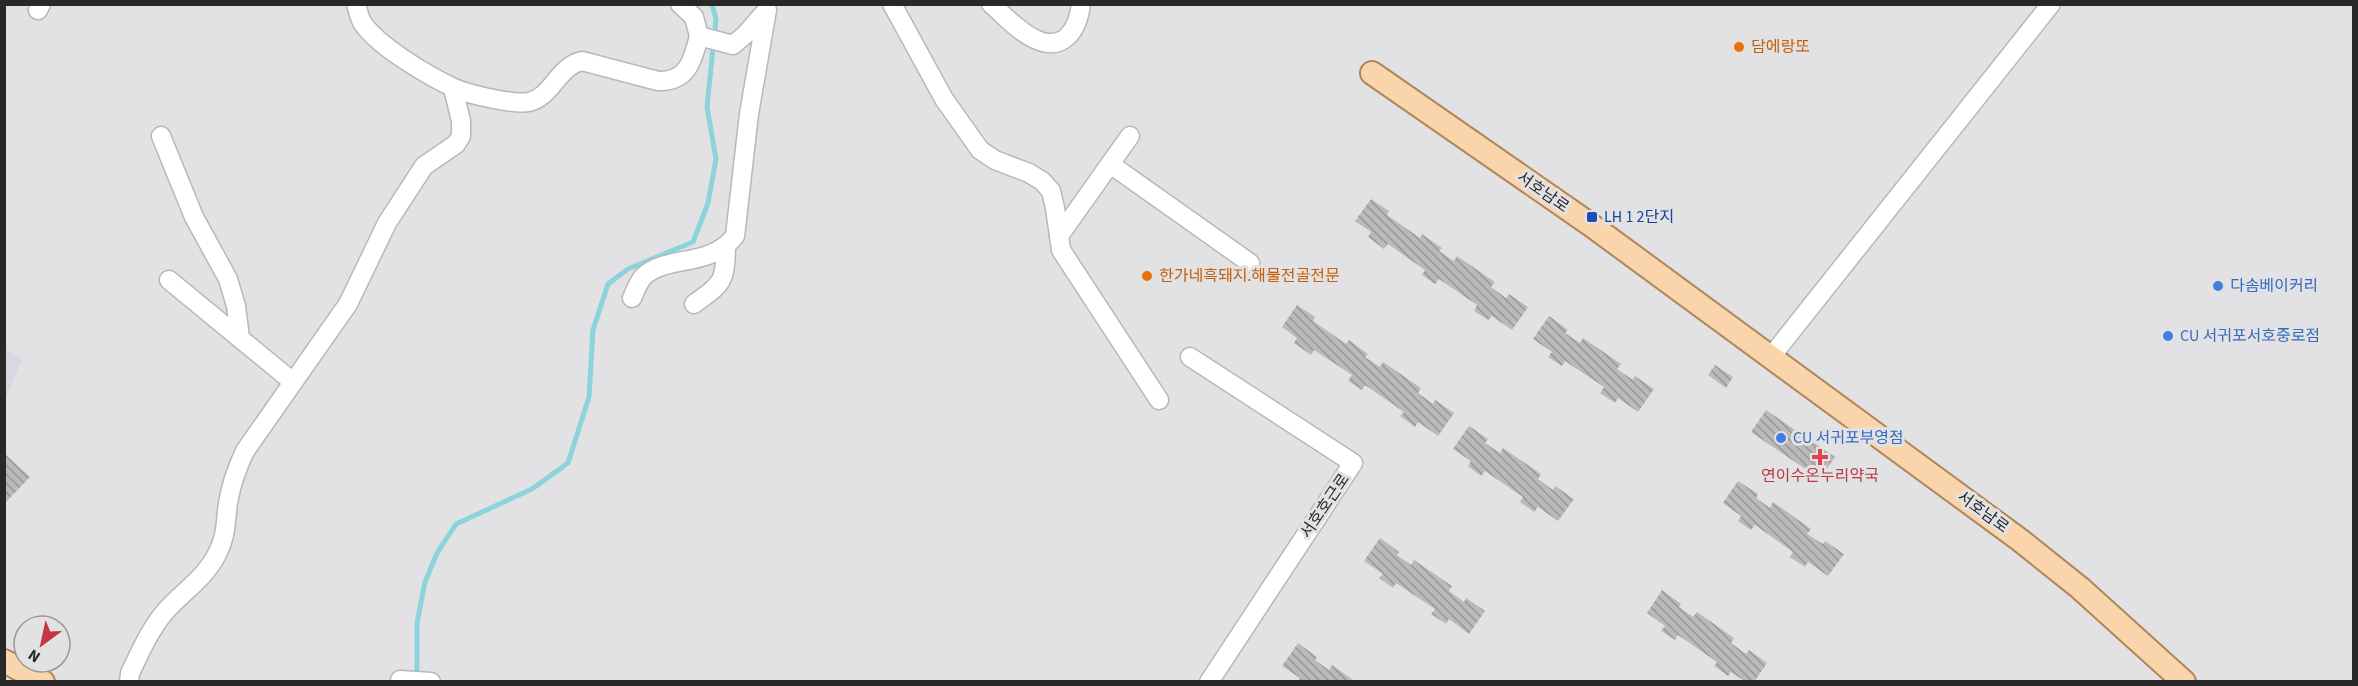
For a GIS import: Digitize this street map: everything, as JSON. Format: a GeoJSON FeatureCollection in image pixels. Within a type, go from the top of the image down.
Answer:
{"type":"FeatureCollection","features":[{"type":"Feature","properties":{"kind":"main road","name":"서호남로"},"geometry":{"type":"LineString","coordinates":[[1372,73],[1591,225],[2020,540],[2080,588],[2184,681]]}},
{"type":"Feature","properties":{"kind":"main road"},"geometry":{"type":"LineString","coordinates":[[4,661],[43,681]]}},
{"type":"Feature","properties":{"kind":"street"},"geometry":{"type":"LineString","coordinates":[[356,4],[361,21],[375,37],[401,56],[453,88],[514,103],[530,102],[541,96],[571,63],[582,61],[658,81],[671,81],[682,75],[695,55],[701,36],[694,17],[680,4]]}},
{"type":"Feature","properties":{"kind":"street"},"geometry":{"type":"LineString","coordinates":[[892,4],[944,99],[980,150],[995,160],[1042,181],[1051,191],[1061,250],[1068,264],[1159,400]]}},
{"type":"Feature","properties":{"kind":"street"},"geometry":{"type":"LineString","coordinates":[[991,4],[1027,34],[1037,40],[1048,42],[1058,42],[1067,38],[1074,31],[1079,20],[1081,4]]}},
{"type":"Feature","properties":{"kind":"street"},"geometry":{"type":"LineString","coordinates":[[1770,358],[2051,4]]}},
{"type":"Feature","properties":{"kind":"street"},"geometry":{"type":"LineString","coordinates":[[701,36],[733,45],[746,34],[769,7]]}},
{"type":"Feature","properties":{"kind":"street"},"geometry":{"type":"LineString","coordinates":[[632,298],[642,278],[651,271],[716,253],[726,247],[735,236],[749,114],[769,7]]}},
{"type":"Feature","properties":{"kind":"street"},"geometry":{"type":"LineString","coordinates":[[129,681],[130,673],[138,657],[162,615],[183,592],[202,576],[216,556],[227,530],[228,503],[235,473],[245,451],[348,304],[387,223],[424,166],[456,144],[461,136],[461,121],[453,88]]}},
{"type":"Feature","properties":{"kind":"street"},"geometry":{"type":"LineString","coordinates":[[160,136],[198,225],[228,279],[236,306],[240,338]]}},
{"type":"Feature","properties":{"kind":"street"},"geometry":{"type":"LineString","coordinates":[[1059,236],[1130,136]]}},
{"type":"Feature","properties":{"kind":"street"},"geometry":{"type":"LineString","coordinates":[[1110,164],[1250,263]]}},
{"type":"Feature","properties":{"kind":"street"},"geometry":{"type":"LineString","coordinates":[[694,304],[713,290],[726,274],[726,247]]}},
{"type":"Feature","properties":{"kind":"street"},"geometry":{"type":"LineString","coordinates":[[169,280],[293,382]]}},
{"type":"Feature","properties":{"kind":"street","name":"서호호근로"},"geometry":{"type":"LineString","coordinates":[[1190,357],[1353,463],[1209,681]]}},
{"type":"Feature","properties":{"kind":"street"},"geometry":{"type":"LineString","coordinates":[[403,680],[430,681]]}},
{"type":"Feature","properties":{"kind":"shaded area"},"geometry":{"type":"Polygon","coordinates":[[[5,349],[22,359],[5,400],[5,349]]]}},
{"type":"Feature","properties":{"kind":"building"},"geometry":{"type":"Polygon","coordinates":[[[1371,199],[1389,211],[1387,215],[1420,238],[1422,234],[1442,248],[1439,251],[1454,261],[1457,256],[1495,282],[1491,287],[1506,298],[1509,294],[1528,307],[1512,330],[1492,316],[1488,320],[1474,311],[1477,305],[1439,279],[1435,284],[1422,275],[1425,270],[1388,244],[1384,249],[1368,237],[1371,232],[1355,221],[1371,199]]]}},
{"type":"Feature","properties":{"kind":"building"},"geometry":{"type":"Polygon","coordinates":[[[1297,305],[1315,317],[1313,321],[1346,344],[1349,340],[1368,354],[1365,357],[1380,367],[1383,362],[1421,388],[1418,393],[1433,404],[1435,400],[1454,413],[1438,436],[1418,422],[1415,427],[1400,416],[1404,412],[1365,385],[1362,390],[1348,381],[1352,375],[1314,350],[1311,355],[1294,343],[1297,338],[1282,327],[1297,305]]]}},
{"type":"Feature","properties":{"kind":"building"},"geometry":{"type":"Polygon","coordinates":[[[1549,316],[1568,330],[1565,333],[1580,343],[1583,338],[1621,364],[1617,369],[1633,380],[1635,376],[1654,389],[1638,412],[1618,398],[1615,403],[1600,393],[1604,387],[1565,361],[1562,366],[1548,357],[1552,352],[1533,339],[1549,316]]]}},
{"type":"Feature","properties":{"kind":"building"},"geometry":{"type":"Polygon","coordinates":[[[1715,365],[1733,377],[1726,388],[1708,375],[1715,365]]]}},
{"type":"Feature","properties":{"kind":"building"},"geometry":{"type":"Polygon","coordinates":[[[1766,410],[1835,457],[1820,479],[1751,432],[1766,410]]]}},
{"type":"Feature","properties":{"kind":"building"},"geometry":{"type":"Polygon","coordinates":[[[1469,426],[1488,439],[1485,443],[1500,453],[1503,448],[1541,474],[1538,479],[1553,490],[1555,486],[1574,499],[1558,521],[1538,507],[1534,512],[1520,502],[1523,497],[1485,471],[1481,476],[1468,466],[1471,461],[1453,449],[1469,426]]]}},
{"type":"Feature","properties":{"kind":"building"},"geometry":{"type":"Polygon","coordinates":[[[4,453],[30,477],[4,504],[4,453]]]}},
{"type":"Feature","properties":{"kind":"building"},"geometry":{"type":"Polygon","coordinates":[[[1738,481],[1758,494],[1756,498],[1770,508],[1773,502],[1811,529],[1807,534],[1823,544],[1825,541],[1844,554],[1828,576],[1808,562],[1805,567],[1790,557],[1793,552],[1755,525],[1751,530],[1738,521],[1741,516],[1723,503],[1738,481]]]}},
{"type":"Feature","properties":{"kind":"building"},"geometry":{"type":"Polygon","coordinates":[[[1380,538],[1399,552],[1397,555],[1411,565],[1414,560],[1452,586],[1449,591],[1464,602],[1466,598],[1485,611],[1469,634],[1449,619],[1446,624],[1431,614],[1435,609],[1396,583],[1393,588],[1379,578],[1383,574],[1364,561],[1380,538]]]}},
{"type":"Feature","properties":{"kind":"building"},"geometry":{"type":"Polygon","coordinates":[[[1662,590],[1681,604],[1679,607],[1693,617],[1697,612],[1734,638],[1731,643],[1746,654],[1749,650],[1767,663],[1754,682],[1746,682],[1731,672],[1728,676],[1714,666],[1717,662],[1678,635],[1675,640],[1661,631],[1665,626],[1647,613],[1662,590]]]}},
{"type":"Feature","properties":{"kind":"building"},"geometry":{"type":"Polygon","coordinates":[[[1298,643],[1317,657],[1315,660],[1329,670],[1332,665],[1356,682],[1298,682],[1300,678],[1282,666],[1298,643]]]}},
{"type":"Feature","properties":{"kind":"waterway"},"geometry":{"type":"LineString","coordinates":[[417,677],[417,623],[425,582],[437,553],[456,524],[532,489],[568,463],[589,397],[593,330],[608,284],[628,269],[693,242],[708,203],[716,159],[707,107],[716,19],[712,4]]}},
{"type":"Feature","properties":{"kind":"place","name":"담에랑또"},"geometry":{"type":"Point","coordinates":[1739,47]}},
{"type":"Feature","properties":{"kind":"place","name":"LH 1 2단지"},"geometry":{"type":"Point","coordinates":[1592,217]}},
{"type":"Feature","properties":{"kind":"place","name":"한가네흑돼지.해물전골전문"},"geometry":{"type":"Point","coordinates":[1147,276]}},
{"type":"Feature","properties":{"kind":"place","name":"다솜베이커리"},"geometry":{"type":"Point","coordinates":[2218,286]}},
{"type":"Feature","properties":{"kind":"place","name":"CU 서귀포서호중로점"},"geometry":{"type":"Point","coordinates":[2168,336]}},
{"type":"Feature","properties":{"kind":"place","name":"CU 서귀포부영점"},"geometry":{"type":"Point","coordinates":[1781,438]}},
{"type":"Feature","properties":{"kind":"place","name":"연이수온누리약국"},"geometry":{"type":"Point","coordinates":[1820,457]}}]}
